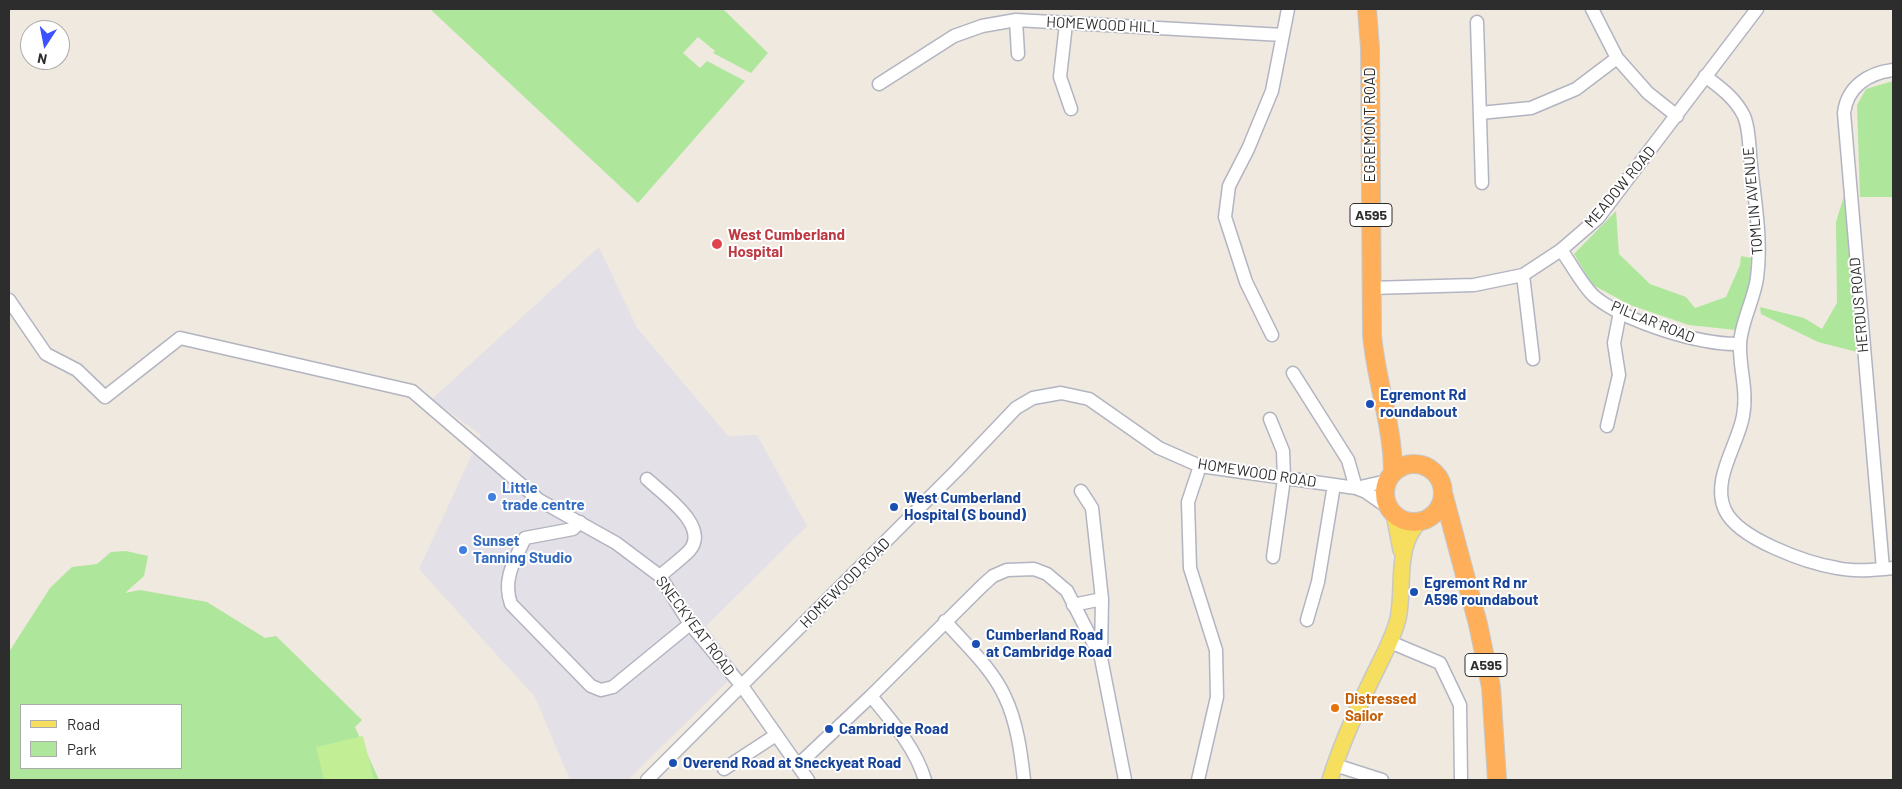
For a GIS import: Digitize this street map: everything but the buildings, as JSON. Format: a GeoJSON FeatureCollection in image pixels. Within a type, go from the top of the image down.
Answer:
{"type":"FeatureCollection","features":[{"type":"Feature","properties":{"kind":"highway","name":"EGREMONT ROAD"},"geometry":{"type":"LineString","coordinates":[[1367,9],[1370,48],[1371,288],[1374,354],[1387,419]]}},
{"type":"Feature","properties":{"kind":"highway","name":"A595"},"geometry":{"type":"LineString","coordinates":[[1387,419],[1398,440],[1410,456],[1421,465],[1431,469],[1438,477],[1443,493],[1478,624],[1491,687],[1497,780]]}},
{"type":"Feature","properties":{"kind":"highway","name":"A595"},"geometry":{"type":"LineString","coordinates":[[1387,419],[1392,444],[1390,476],[1385,498],[1391,511]]}},
{"type":"Feature","properties":{"kind":"highway"},"geometry":{"type":"LineString","coordinates":[[1390,476],[1406,465],[1421,465]]}},
{"type":"Feature","properties":{"kind":"highway"},"geometry":{"type":"LineString","coordinates":[[1391,511],[1408,522],[1424,519],[1438,509],[1443,493]]}},
{"type":"Feature","properties":{"kind":"highway","name":"A595"},"geometry":{"type":"LineString","coordinates":[[1424,519],[1449,538],[1458,552]]}},
{"type":"Feature","properties":{"kind":"main road"},"geometry":{"type":"LineString","coordinates":[[1391,511],[1403,557]]}},
{"type":"Feature","properties":{"kind":"main road"},"geometry":{"type":"LineString","coordinates":[[1330,780],[1345,737],[1390,642],[1401,598],[1403,557],[1408,536],[1424,519]]}},
{"type":"Feature","properties":{"kind":"street"},"geometry":{"type":"LineString","coordinates":[[1272,335],[1246,282],[1225,217],[1229,186],[1248,149],[1272,91],[1288,9]]}},
{"type":"Feature","properties":{"kind":"street"},"geometry":{"type":"LineString","coordinates":[[1592,9],[1617,58],[1648,92],[1677,116]]}},
{"type":"Feature","properties":{"kind":"street","name":"MEADOW ROAD"},"geometry":{"type":"LineString","coordinates":[[1371,288],[1474,284],[1523,275],[1561,250],[1598,218],[1677,116],[1751,11]]}},
{"type":"Feature","properties":{"kind":"street"},"geometry":{"type":"LineString","coordinates":[[1016,20],[1018,54]]}},
{"type":"Feature","properties":{"kind":"street","name":"HOMEWOOD HILL"},"geometry":{"type":"LineString","coordinates":[[880,84],[954,36],[982,26],[1016,20],[1283,34]]}},
{"type":"Feature","properties":{"kind":"street"},"geometry":{"type":"LineString","coordinates":[[1477,22],[1482,183]]}},
{"type":"Feature","properties":{"kind":"street"},"geometry":{"type":"LineString","coordinates":[[1066,24],[1060,77],[1070,109]]}},
{"type":"Feature","properties":{"kind":"street"},"geometry":{"type":"LineString","coordinates":[[1480,113],[1531,108],[1576,89],[1617,58]]}},
{"type":"Feature","properties":{"kind":"street","name":"HERDUS ROAD"},"geometry":{"type":"LineString","coordinates":[[1888,569],[1844,113],[1846,102],[1858,84],[1880,72],[1893,70]]}},
{"type":"Feature","properties":{"kind":"street","name":"TOMLIN AVENUE"},"geometry":{"type":"LineString","coordinates":[[1705,76],[1730,95],[1745,118],[1759,239],[1759,258],[1753,298],[1740,344],[1745,395],[1743,415],[1722,478],[1721,494],[1724,509],[1731,521],[1742,531],[1821,564],[1857,570],[1888,569]]}},
{"type":"Feature","properties":{"kind":"street","name":"PILLAR ROAD"},"geometry":{"type":"LineString","coordinates":[[1561,250],[1594,296],[1620,312],[1702,341],[1716,344],[1740,344]]}},
{"type":"Feature","properties":{"kind":"street"},"geometry":{"type":"LineString","coordinates":[[1523,275],[1533,359]]}},
{"type":"Feature","properties":{"kind":"street","name":"SNECKYEAT ROAD"},"geometry":{"type":"LineString","coordinates":[[9,300],[46,354],[77,370],[106,397],[180,338],[412,391],[539,500],[616,543],[660,576],[690,624],[742,686],[808,780]]}},
{"type":"Feature","properties":{"kind":"street"},"geometry":{"type":"LineString","coordinates":[[1607,426],[1619,375],[1614,343],[1620,312]]}},
{"type":"Feature","properties":{"kind":"street"},"geometry":{"type":"LineString","coordinates":[[1294,373],[1348,460],[1356,488]]}},
{"type":"Feature","properties":{"kind":"street","name":"HOMEWOOD ROAD"},"geometry":{"type":"LineString","coordinates":[[647,780],[1024,402],[1052,393],[1080,396],[1097,404],[1159,448],[1200,466],[1356,488]]}},
{"type":"Feature","properties":{"kind":"street"},"geometry":{"type":"LineString","coordinates":[[1270,419],[1282,451],[1284,479],[1273,557]]}},
{"type":"Feature","properties":{"kind":"street"},"geometry":{"type":"LineString","coordinates":[[1198,780],[1218,697],[1216,650],[1190,568],[1188,502],[1200,466]]}},
{"type":"Feature","properties":{"kind":"street"},"geometry":{"type":"LineString","coordinates":[[1356,488],[1390,476]]}},
{"type":"Feature","properties":{"kind":"street"},"geometry":{"type":"LineString","coordinates":[[647,480],[692,523],[696,536],[690,550],[660,576]]}},
{"type":"Feature","properties":{"kind":"street"},"geometry":{"type":"LineString","coordinates":[[1307,620],[1318,582],[1334,485]]}},
{"type":"Feature","properties":{"kind":"street"},"geometry":{"type":"LineString","coordinates":[[1356,488],[1366,492],[1391,511]]}},
{"type":"Feature","properties":{"kind":"street"},"geometry":{"type":"LineString","coordinates":[[1081,491],[1092,508],[1102,599],[1101,658],[1125,780]]}},
{"type":"Feature","properties":{"kind":"street"},"geometry":{"type":"LineString","coordinates":[[580,522],[573,529],[525,538],[509,572],[506,591],[510,604],[591,686],[602,690],[613,687],[690,624]]}},
{"type":"Feature","properties":{"kind":"street"},"geometry":{"type":"LineString","coordinates":[[798,765],[993,576],[1014,569],[1034,569],[1047,574],[1067,591],[1101,658]]}},
{"type":"Feature","properties":{"kind":"street"},"geometry":{"type":"LineString","coordinates":[[1073,605],[1102,599]]}},
{"type":"Feature","properties":{"kind":"street"},"geometry":{"type":"LineString","coordinates":[[945,621],[995,678],[1006,698],[1017,737],[1024,780]]}},
{"type":"Feature","properties":{"kind":"street"},"geometry":{"type":"LineString","coordinates":[[1390,642],[1440,663],[1460,705],[1461,780]]}},
{"type":"Feature","properties":{"kind":"street"},"geometry":{"type":"LineString","coordinates":[[871,696],[913,750],[926,780]]}},
{"type":"Feature","properties":{"kind":"street"},"geometry":{"type":"LineString","coordinates":[[724,769],[776,735]]}},
{"type":"Feature","properties":{"kind":"street"},"geometry":{"type":"LineString","coordinates":[[1335,765],[1382,780]]}},
{"type":"Feature","properties":{"kind":"shaded area"},"geometry":{"type":"Polygon","coordinates":[[[599,247],[637,328],[728,436],[757,435],[807,526],[706,626],[739,670],[628,780],[570,780],[535,697],[419,569],[481,435],[432,399],[599,247]]]}},
{"type":"Feature","properties":{"kind":"green space"},"geometry":{"type":"Polygon","coordinates":[[[430,9],[723,9],[768,53],[751,73],[713,53],[715,51],[698,37],[683,53],[700,68],[707,61],[745,81],[638,203],[430,9]]]}},
{"type":"Feature","properties":{"kind":"green space"},"geometry":{"type":"Polygon","coordinates":[[[1893,81],[1893,197],[1860,197],[1857,105],[1866,89],[1893,81]]]}},
{"type":"Feature","properties":{"kind":"green space"},"geometry":{"type":"Polygon","coordinates":[[[1846,189],[1857,352],[1818,342],[1761,314],[1760,307],[1804,318],[1822,329],[1837,303],[1836,222],[1846,189]]]}},
{"type":"Feature","properties":{"kind":"green space"},"geometry":{"type":"Polygon","coordinates":[[[1616,211],[1619,254],[1650,284],[1686,297],[1695,308],[1726,297],[1740,265],[1741,256],[1751,258],[1750,284],[1736,330],[1689,325],[1630,305],[1593,285],[1574,254],[1616,211]]]}},
{"type":"Feature","properties":{"kind":"green space"},"geometry":{"type":"Polygon","coordinates":[[[126,551],[148,556],[144,576],[125,593],[140,590],[207,602],[265,638],[276,636],[362,720],[355,727],[379,780],[9,780],[9,652],[50,588],[72,567],[97,564],[111,552],[126,551]]]}},
{"type":"Feature","properties":{"kind":"green space"},"geometry":{"type":"Polygon","coordinates":[[[363,736],[374,780],[324,780],[316,747],[363,736]]]}},
{"type":"Feature","properties":{"kind":"place","name":"West Cumberland Hospital"},"geometry":{"type":"Point","coordinates":[717,244]}},
{"type":"Feature","properties":{"kind":"place","name":"Egremont Rd roundabout"},"geometry":{"type":"Point","coordinates":[1370,404]}},
{"type":"Feature","properties":{"kind":"place","name":"Little trade centre"},"geometry":{"type":"Point","coordinates":[492,497]}},
{"type":"Feature","properties":{"kind":"place","name":"West Cumberland Hospital (S bound)"},"geometry":{"type":"Point","coordinates":[894,507]}},
{"type":"Feature","properties":{"kind":"place","name":"Sunset Tanning Studio"},"geometry":{"type":"Point","coordinates":[463,550]}},
{"type":"Feature","properties":{"kind":"place","name":"Egremont Rd nr A596 roundabout"},"geometry":{"type":"Point","coordinates":[1414,592]}},
{"type":"Feature","properties":{"kind":"place","name":"Cumberland Road at Cambridge Road"},"geometry":{"type":"Point","coordinates":[976,644]}},
{"type":"Feature","properties":{"kind":"place","name":"Distressed Sailor"},"geometry":{"type":"Point","coordinates":[1335,708]}},
{"type":"Feature","properties":{"kind":"place","name":"Cambridge Road"},"geometry":{"type":"Point","coordinates":[829,729]}},
{"type":"Feature","properties":{"kind":"place","name":"Overend Road at Sneckyeat Road"},"geometry":{"type":"Point","coordinates":[673,763]}}]}
